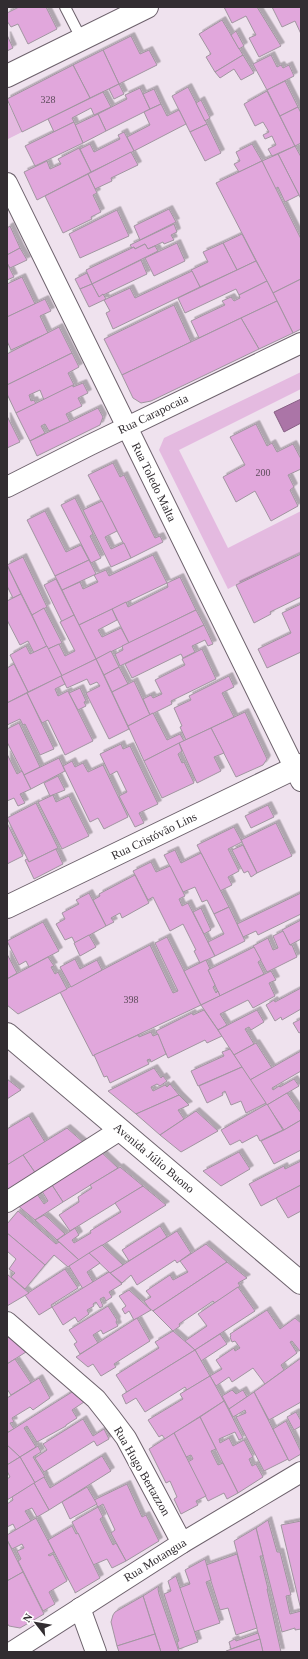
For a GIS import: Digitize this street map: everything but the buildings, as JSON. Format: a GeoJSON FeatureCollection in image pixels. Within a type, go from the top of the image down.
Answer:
{"type":"FeatureCollection","features":[{"type":"Feature","properties":{"kind":"street"},"geometry":{"type":"LineString","coordinates":[[7,76],[147,7]]}},
{"type":"Feature","properties":{"kind":"street","name":"Rua Toledo Malta"},"geometry":{"type":"LineString","coordinates":[[7,183],[126,427],[299,771]]}},
{"type":"Feature","properties":{"kind":"street","name":"Rua Carapocaia"},"geometry":{"type":"LineString","coordinates":[[7,488],[126,427],[301,343]]}},
{"type":"Feature","properties":{"kind":"street","name":"Rua Cristóvão Lins"},"geometry":{"type":"LineString","coordinates":[[7,907],[299,771]]}},
{"type":"Feature","properties":{"kind":"street","name":"Avenida Júlio Buono"},"geometry":{"type":"LineString","coordinates":[[7,1034],[301,1283]]}},
{"type":"Feature","properties":{"kind":"street"},"geometry":{"type":"LineString","coordinates":[[7,1202],[120,1130]]}},
{"type":"Feature","properties":{"kind":"street","name":"Rua Hugo Bertazzon"},"geometry":{"type":"LineString","coordinates":[[7,1322],[96,1399],[126,1438],[182,1543]]}},
{"type":"Feature","properties":{"kind":"street","name":"Rua Motangua"},"geometry":{"type":"LineString","coordinates":[[12,1652],[182,1543],[301,1472]]}},
{"type":"Feature","properties":{"kind":"street"},"geometry":{"type":"LineString","coordinates":[[80,1608],[96,1652]]}},
{"type":"Feature","properties":{"kind":"lane"},"geometry":{"type":"LineString","coordinates":[[65,7],[82,40]]}},
{"type":"Feature","properties":{"kind":"shaded area"},"geometry":{"type":"Polygon","coordinates":[[[7,101],[22,132],[8,139],[7,137],[7,101]]]}},
{"type":"Feature","properties":{"kind":"shaded area"},"geometry":{"type":"Polygon","coordinates":[[[301,372],[301,389],[179,450],[228,548],[301,511],[301,552],[228,589],[159,450],[164,438],[301,372]]]}},
{"type":"Feature","properties":{"kind":"shaded area"},"geometry":{"type":"Polygon","coordinates":[[[301,399],[301,423],[284,432],[274,412],[301,399]]]}}]}
